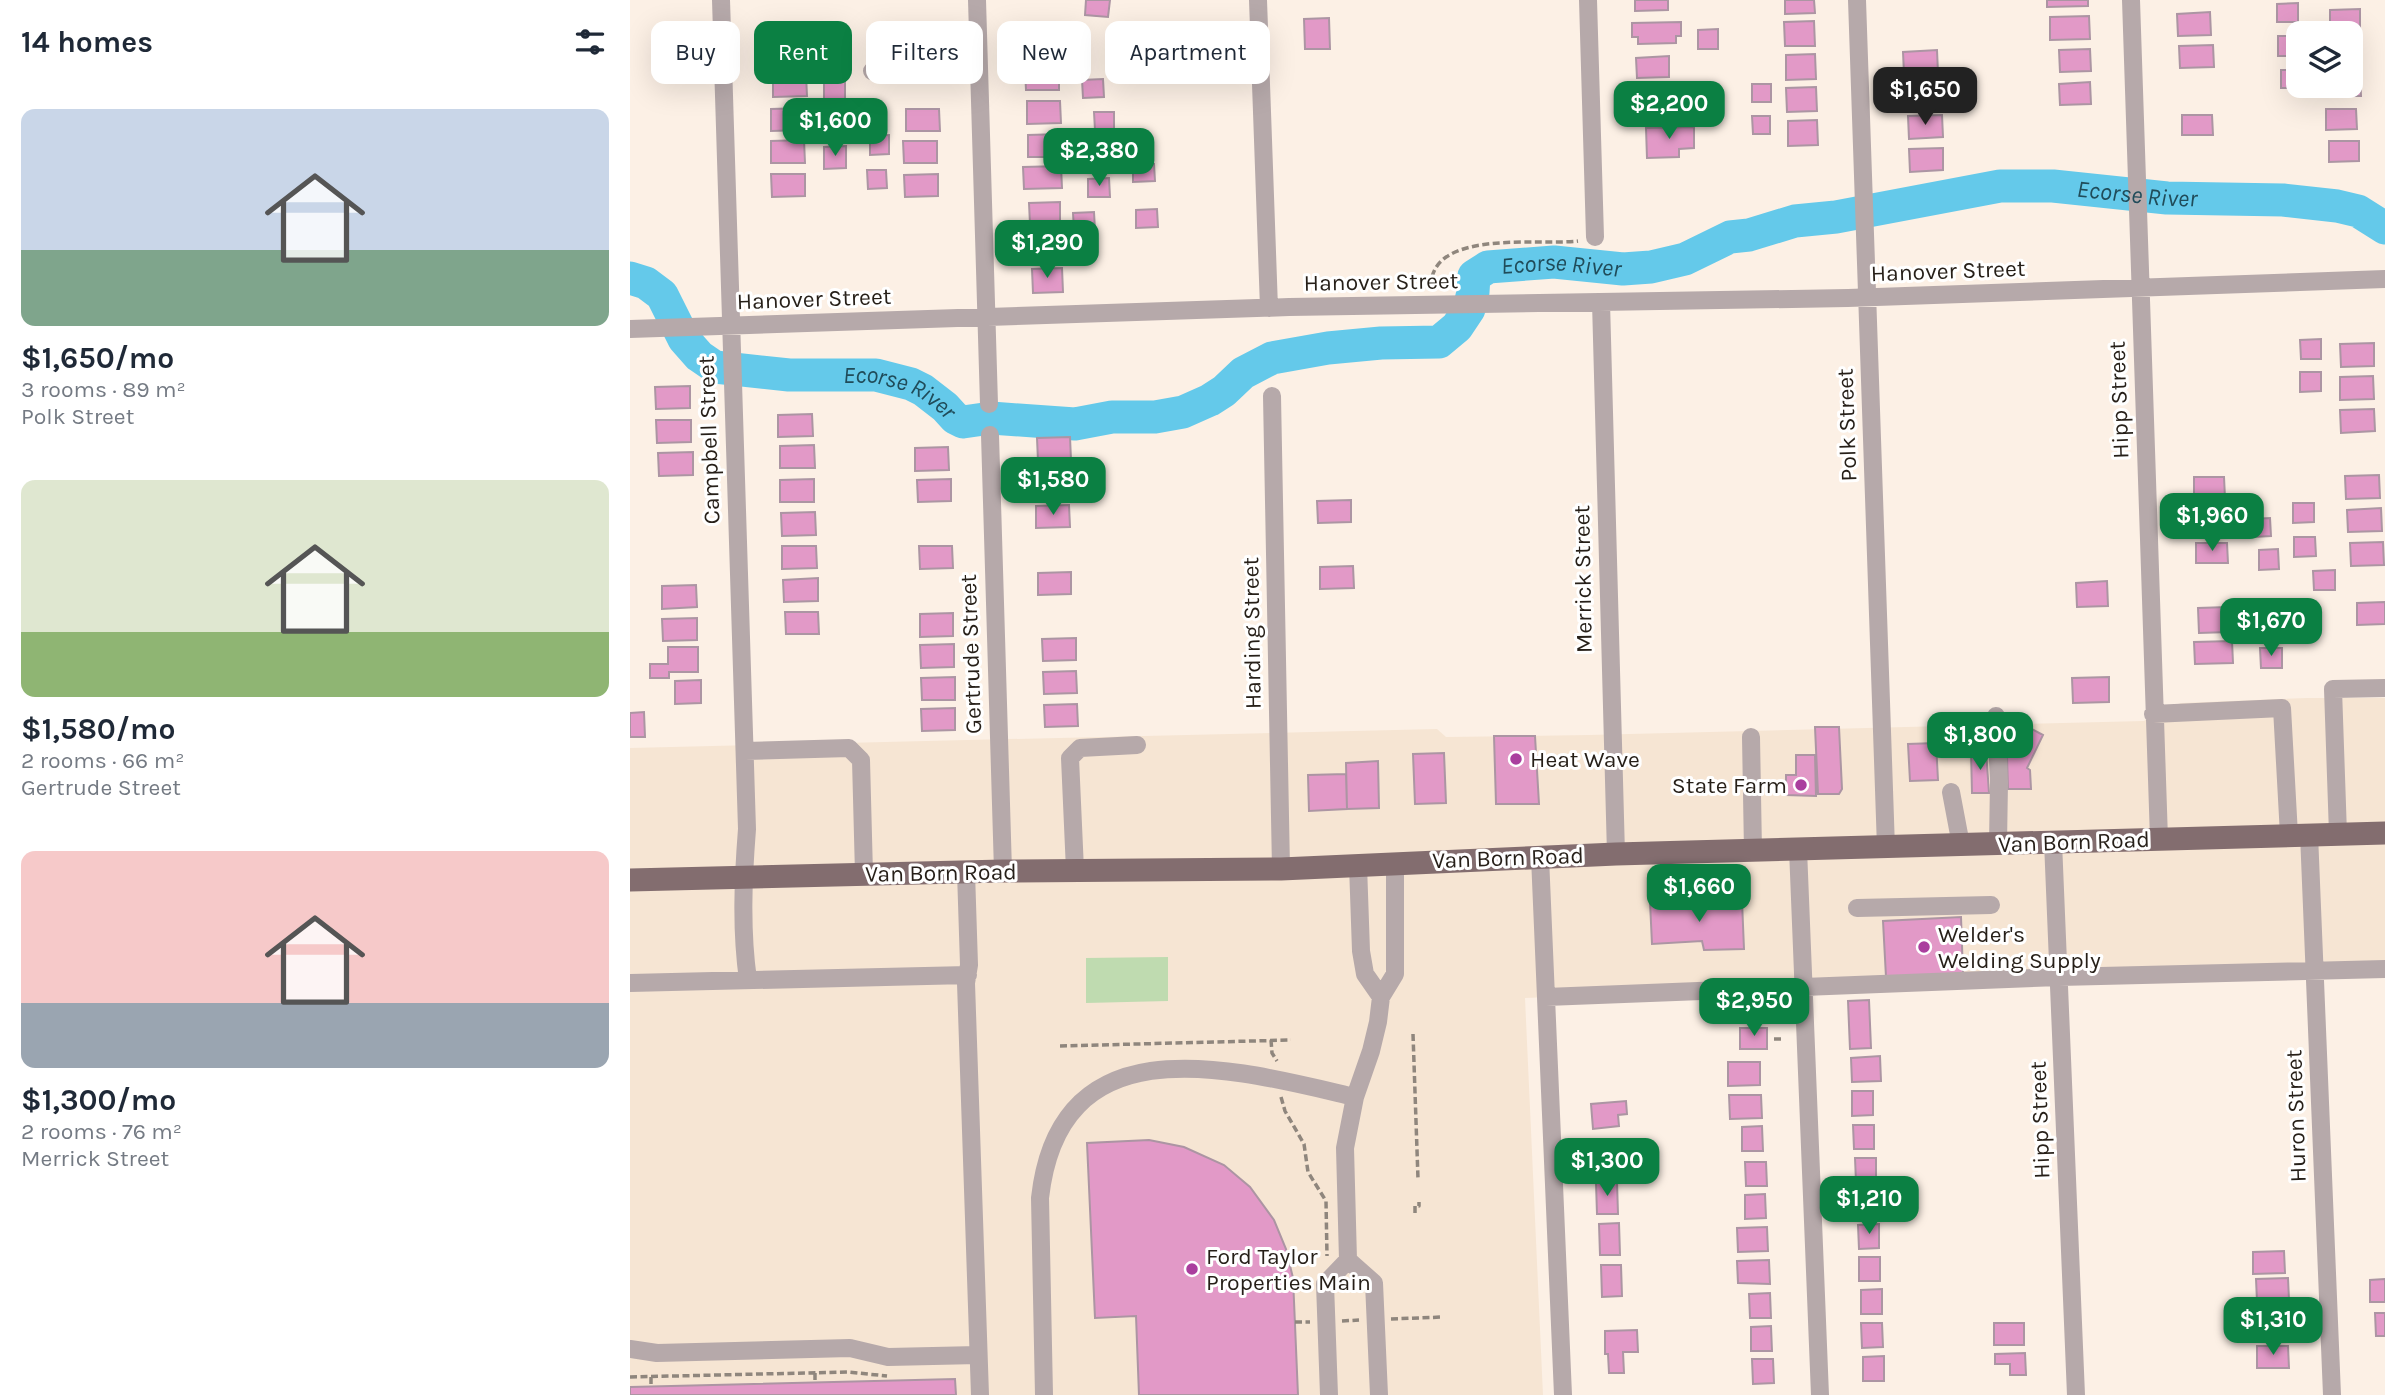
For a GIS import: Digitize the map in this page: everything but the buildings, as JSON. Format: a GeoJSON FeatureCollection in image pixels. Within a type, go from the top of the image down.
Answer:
{"type":"FeatureCollection","features":[{"type":"Feature","properties":{"kind":"main road","name":"Van Born Road"},"geometry":{"type":"LineString","coordinates":[[630,880],[1003,871],[1281,869],[1616,854],[2385,832]]}},
{"type":"Feature","properties":{"kind":"street","name":"Campbell Street"},"geometry":{"type":"LineString","coordinates":[[721,0],[745,751],[747,829],[743,877],[744,953],[748,980]]}},
{"type":"Feature","properties":{"kind":"street"},"geometry":{"type":"LineString","coordinates":[[977,0],[978,21]]}},
{"type":"Feature","properties":{"kind":"street"},"geometry":{"type":"LineString","coordinates":[[1258,0],[1269,308]]}},
{"type":"Feature","properties":{"kind":"street"},"geometry":{"type":"LineString","coordinates":[[1588,0],[1595,235]]}},
{"type":"Feature","properties":{"kind":"street","name":"Polk Street"},"geometry":{"type":"LineString","coordinates":[[1857,0],[1886,848]]}},
{"type":"Feature","properties":{"kind":"street","name":"Hipp Street"},"geometry":{"type":"LineString","coordinates":[[2131,0],[2159,839]]}},
{"type":"Feature","properties":{"kind":"street"},"geometry":{"type":"LineString","coordinates":[[979,84],[989,404]]}},
{"type":"Feature","properties":{"kind":"street","name":"Hanover Street"},"geometry":{"type":"LineString","coordinates":[[630,329],[1269,308],[1867,298],[2385,279]]}},
{"type":"Feature","properties":{"kind":"street","name":"Merrick Street"},"geometry":{"type":"LineString","coordinates":[[1601,302],[1616,854]]}},
{"type":"Feature","properties":{"kind":"street","name":"Harding Street"},"geometry":{"type":"LineString","coordinates":[[1272,396],[1281,869]]}},
{"type":"Feature","properties":{"kind":"street","name":"Gertrude Street"},"geometry":{"type":"LineString","coordinates":[[990,435],[1003,871]]}},
{"type":"Feature","properties":{"kind":"street"},"geometry":{"type":"LineString","coordinates":[[2338,834],[2333,689],[2385,688]]}},
{"type":"Feature","properties":{"kind":"street","name":"Huron Street"},"geometry":{"type":"LineString","coordinates":[[2153,714],[2282,708],[2315,971],[2332,1395]]}},
{"type":"Feature","properties":{"kind":"street"},"geometry":{"type":"LineString","coordinates":[[1996,716],[1998,844]]}},
{"type":"Feature","properties":{"kind":"street"},"geometry":{"type":"LineString","coordinates":[[1751,737],[1753,851]]}},
{"type":"Feature","properties":{"kind":"street"},"geometry":{"type":"LineString","coordinates":[[1075,870],[1070,758],[1080,748],[1138,745]]}},
{"type":"Feature","properties":{"kind":"street"},"geometry":{"type":"LineString","coordinates":[[745,751],[849,748],[861,760],[864,874]]}},
{"type":"Feature","properties":{"kind":"street"},"geometry":{"type":"LineString","coordinates":[[1951,792],[1961,845]]}},
{"type":"Feature","properties":{"kind":"street","name":"Hipp Street"},"geometry":{"type":"LineString","coordinates":[[2053,842],[2076,1395]]}},
{"type":"Feature","properties":{"kind":"street"},"geometry":{"type":"LineString","coordinates":[[1798,849],[1820,1395]]}},
{"type":"Feature","properties":{"kind":"street"},"geometry":{"type":"LineString","coordinates":[[1540,857],[1563,1395]]}},
{"type":"Feature","properties":{"kind":"street"},"geometry":{"type":"LineString","coordinates":[[1329,1395],[1325,1284],[1348,1260],[1345,1148],[1355,1097],[1378,1022],[1381,997],[1395,974],[1395,863]]}},
{"type":"Feature","properties":{"kind":"street"},"geometry":{"type":"LineString","coordinates":[[1358,865],[1358,903],[1365,974],[1381,997]]}},
{"type":"Feature","properties":{"kind":"street"},"geometry":{"type":"LineString","coordinates":[[966,872],[980,1395]]}},
{"type":"Feature","properties":{"kind":"street"},"geometry":{"type":"LineString","coordinates":[[1857,908],[1991,905]]}},
{"type":"Feature","properties":{"kind":"street"},"geometry":{"type":"LineString","coordinates":[[1546,997],[1803,986],[2385,969]]}},
{"type":"Feature","properties":{"kind":"street"},"geometry":{"type":"LineString","coordinates":[[630,983],[968,975]]}},
{"type":"Feature","properties":{"kind":"street"},"geometry":{"type":"LineString","coordinates":[[1044,1395],[1040,1198],[1042,1178],[1059,1130],[1071,1112],[1088,1095],[1107,1084],[1144,1072],[1188,1068],[1237,1072],[1355,1097]]}},
{"type":"Feature","properties":{"kind":"street"},"geometry":{"type":"LineString","coordinates":[[1348,1260],[1374,1283],[1379,1395]]}},
{"type":"Feature","properties":{"kind":"street"},"geometry":{"type":"LineString","coordinates":[[630,1349],[657,1353],[850,1348],[888,1357],[978,1355]]}},
{"type":"Feature","properties":{"kind":"path"},"geometry":{"type":"LineString","coordinates":[[1431,289],[1433,270],[1440,261],[1471,247],[1496,243],[1576,242],[1595,235]]}},
{"type":"Feature","properties":{"kind":"path"},"geometry":{"type":"LineString","coordinates":[[1413,1034],[1418,1179]]}},
{"type":"Feature","properties":{"kind":"path"},"geometry":{"type":"LineString","coordinates":[[1774,1039],[1784,1039]]}},
{"type":"Feature","properties":{"kind":"path"},"geometry":{"type":"LineString","coordinates":[[1271,1040],[1272,1053],[1280,1066]]}},
{"type":"Feature","properties":{"kind":"path"},"geometry":{"type":"LineString","coordinates":[[1060,1046],[1292,1040]]}},
{"type":"Feature","properties":{"kind":"path"},"geometry":{"type":"LineString","coordinates":[[1281,1091],[1285,1111],[1304,1144],[1308,1172],[1326,1201],[1328,1252],[1324,1262]]}},
{"type":"Feature","properties":{"kind":"path"},"geometry":{"type":"LineString","coordinates":[[1415,1213],[1415,1206],[1419,1206],[1419,1202]]}},
{"type":"Feature","properties":{"kind":"path"},"geometry":{"type":"LineString","coordinates":[[630,1377],[848,1372],[890,1376]]}},
{"type":"Feature","properties":{"kind":"path"},"geometry":{"type":"LineString","coordinates":[[815,1373],[815,1382]]}},
{"type":"Feature","properties":{"kind":"path"},"geometry":{"type":"LineString","coordinates":[[651,1377],[651,1386]]}},
{"type":"Feature","properties":{"kind":"shaded area"},"geometry":{"type":"Polygon","coordinates":[[[2385,698],[2385,969],[1525,998],[1543,1395],[630,1395],[630,748],[1437,729],[1446,737],[2144,721],[2153,714],[2181,703],[2385,698]]]}},
{"type":"Feature","properties":{"kind":"green space"},"geometry":{"type":"Polygon","coordinates":[[[1168,957],[1168,1001],[1086,1003],[1086,958],[1168,957]]]}},
{"type":"Feature","properties":{"kind":"waterway","name":"Ecorse River"},"geometry":{"type":"LineString","coordinates":[[630,278],[646,283],[662,295],[684,339],[699,356],[715,367],[789,375],[876,375],[923,390],[963,422],[991,418],[1075,424],[1112,417],[1155,417],[1183,412],[1210,400],[1243,373],[1272,358],[1328,348],[1381,343],[1439,342],[1457,327],[1469,309],[1474,276],[1488,267],[1554,262],[1623,269],[1651,267],[1685,259],[1730,237],[1749,235],[1795,221],[1836,217],[2000,186],[2053,186],[2167,198],[2283,200],[2358,211],[2385,228]]}},
{"type":"Feature","properties":{"kind":"place","name":"Heat Wave"},"geometry":{"type":"Point","coordinates":[1516,759]}},
{"type":"Feature","properties":{"kind":"place","name":"State Farm"},"geometry":{"type":"Point","coordinates":[1801,785]}},
{"type":"Feature","properties":{"kind":"place","name":"Welder's Welding Supply"},"geometry":{"type":"Point","coordinates":[1924,947]}},
{"type":"Feature","properties":{"kind":"place","name":"Ford Taylor Properties Main"},"geometry":{"type":"Point","coordinates":[1192,1269]}}]}
